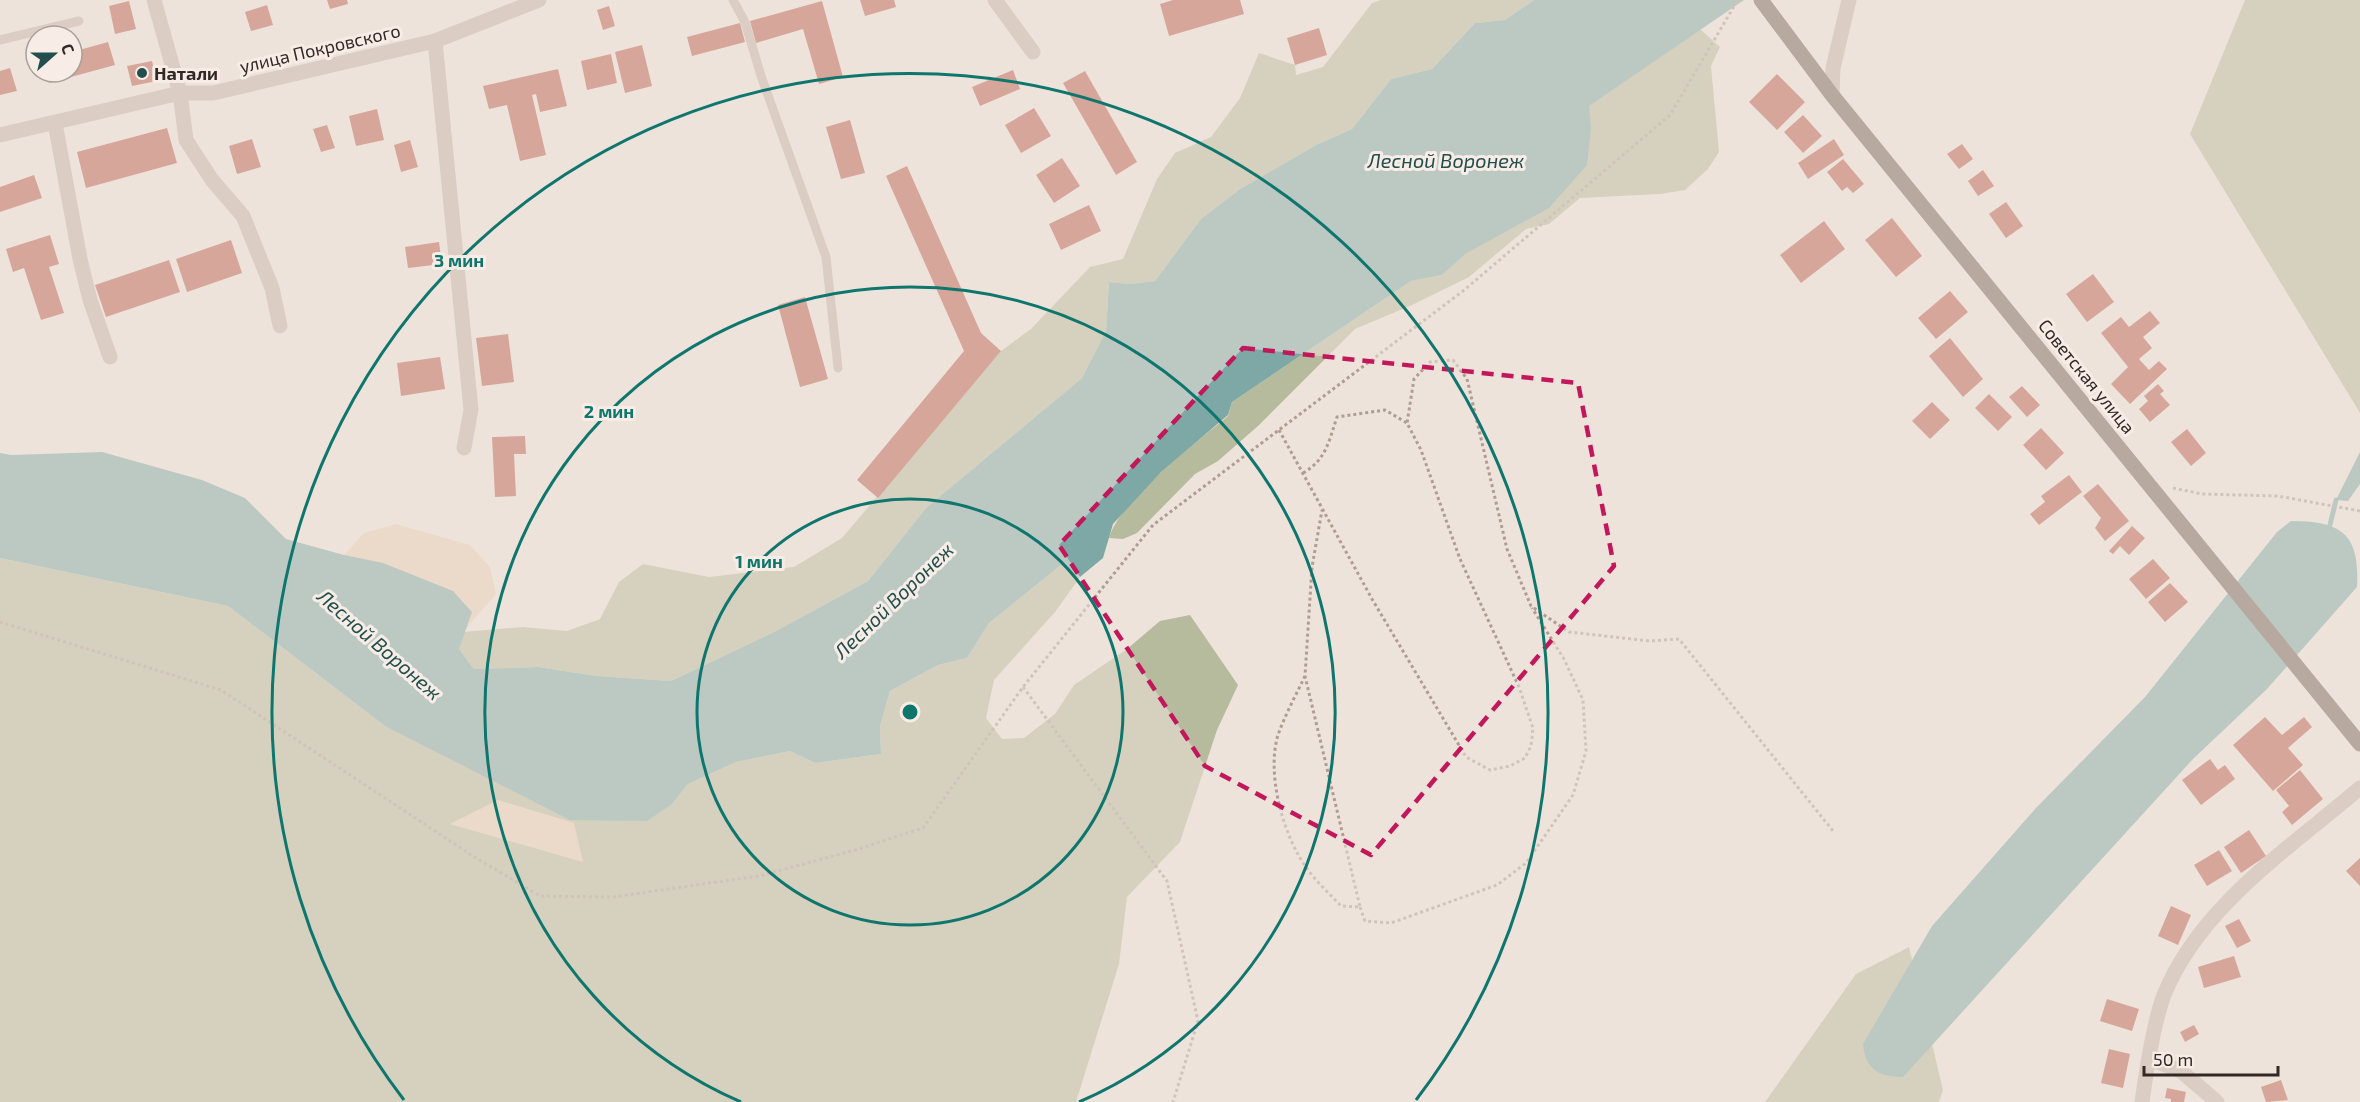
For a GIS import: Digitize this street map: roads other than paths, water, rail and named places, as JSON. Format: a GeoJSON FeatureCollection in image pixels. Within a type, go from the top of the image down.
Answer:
{"type":"FeatureCollection","features":[{"type":"Feature","properties":{"kind":"main road","name":"Советская улица"},"geometry":{"type":"LineString","coordinates":[[1761,0],[1832,95],[2360,744]]}},
{"type":"Feature","properties":{"kind":"street"},"geometry":{"type":"LineString","coordinates":[[154,0],[180,93],[186,140],[212,180],[243,216],[272,288],[280,326]]}},
{"type":"Feature","properties":{"kind":"street","name":"улица Покровского"},"geometry":{"type":"LineString","coordinates":[[0,135],[180,93],[213,93],[435,41],[539,0]]}},
{"type":"Feature","properties":{"kind":"street"},"geometry":{"type":"LineString","coordinates":[[995,0],[1033,52]]}},
{"type":"Feature","properties":{"kind":"street"},"geometry":{"type":"LineString","coordinates":[[1832,95],[1833,68],[1850,0]]}},
{"type":"Feature","properties":{"kind":"street"},"geometry":{"type":"LineString","coordinates":[[435,41],[471,410],[464,448]]}},
{"type":"Feature","properties":{"kind":"street"},"geometry":{"type":"LineString","coordinates":[[56,123],[80,259],[90,300],[110,357]]}},
{"type":"Feature","properties":{"kind":"street"},"geometry":{"type":"LineString","coordinates":[[2142,1102],[2164,996],[2189,947],[2221,906],[2360,788]]}},
{"type":"Feature","properties":{"kind":"street"},"geometry":{"type":"LineString","coordinates":[[2150,1059],[2181,1071],[2217,1102]]}},
{"type":"Feature","properties":{"kind":"lane"},"geometry":{"type":"LineString","coordinates":[[733,0],[745,22],[761,76],[826,257],[838,368]]}},
{"type":"Feature","properties":{"kind":"lane"},"geometry":{"type":"LineString","coordinates":[[0,40],[79,21]]}},
{"type":"Feature","properties":{"kind":"water","name":"Лесной Воронеж"},"geometry":{"type":"Polygon","coordinates":[[[1534,0],[1744,0],[1589,106],[1591,128],[1587,165],[1549,208],[1465,254],[1442,275],[1411,281],[1232,402],[1228,415],[1161,472],[1113,524],[1103,558],[1080,577],[1061,565],[989,623],[967,658],[938,665],[890,691],[880,726],[881,754],[815,763],[790,751],[736,762],[688,784],[672,804],[647,821],[570,820],[385,726],[228,606],[0,558],[0,453],[11,455],[102,452],[202,480],[245,498],[286,539],[383,563],[453,591],[472,612],[459,649],[474,669],[538,667],[597,676],[671,681],[778,630],[868,581],[926,508],[1082,378],[1106,331],[1109,282],[1130,284],[1155,281],[1201,219],[1240,189],[1316,145],[1352,129],[1391,79],[1432,69],[1475,23],[1505,20],[1534,0]]]}},
{"type":"Feature","properties":{"kind":"water"},"geometry":{"type":"Polygon","coordinates":[[[2360,452],[2360,484],[2348,501],[2336,500],[2360,452]]]}},
{"type":"Feature","properties":{"kind":"water"},"geometry":{"type":"Polygon","coordinates":[[[2291,521],[2323,524],[2344,534],[2355,554],[2357,587],[2267,689],[2193,759],[1903,1077],[1894,1077],[1875,1070],[1867,1060],[1863,1044],[1932,926],[2035,809],[2145,697],[2277,532],[2291,521]]]}},
{"type":"Feature","properties":{"kind":"waterway"},"geometry":{"type":"LineString","coordinates":[[2330,525],[2336,500]]}},
{"type":"Feature","properties":{"kind":"place","name":"Натали"},"geometry":{"type":"Point","coordinates":[142,73]}}]}
